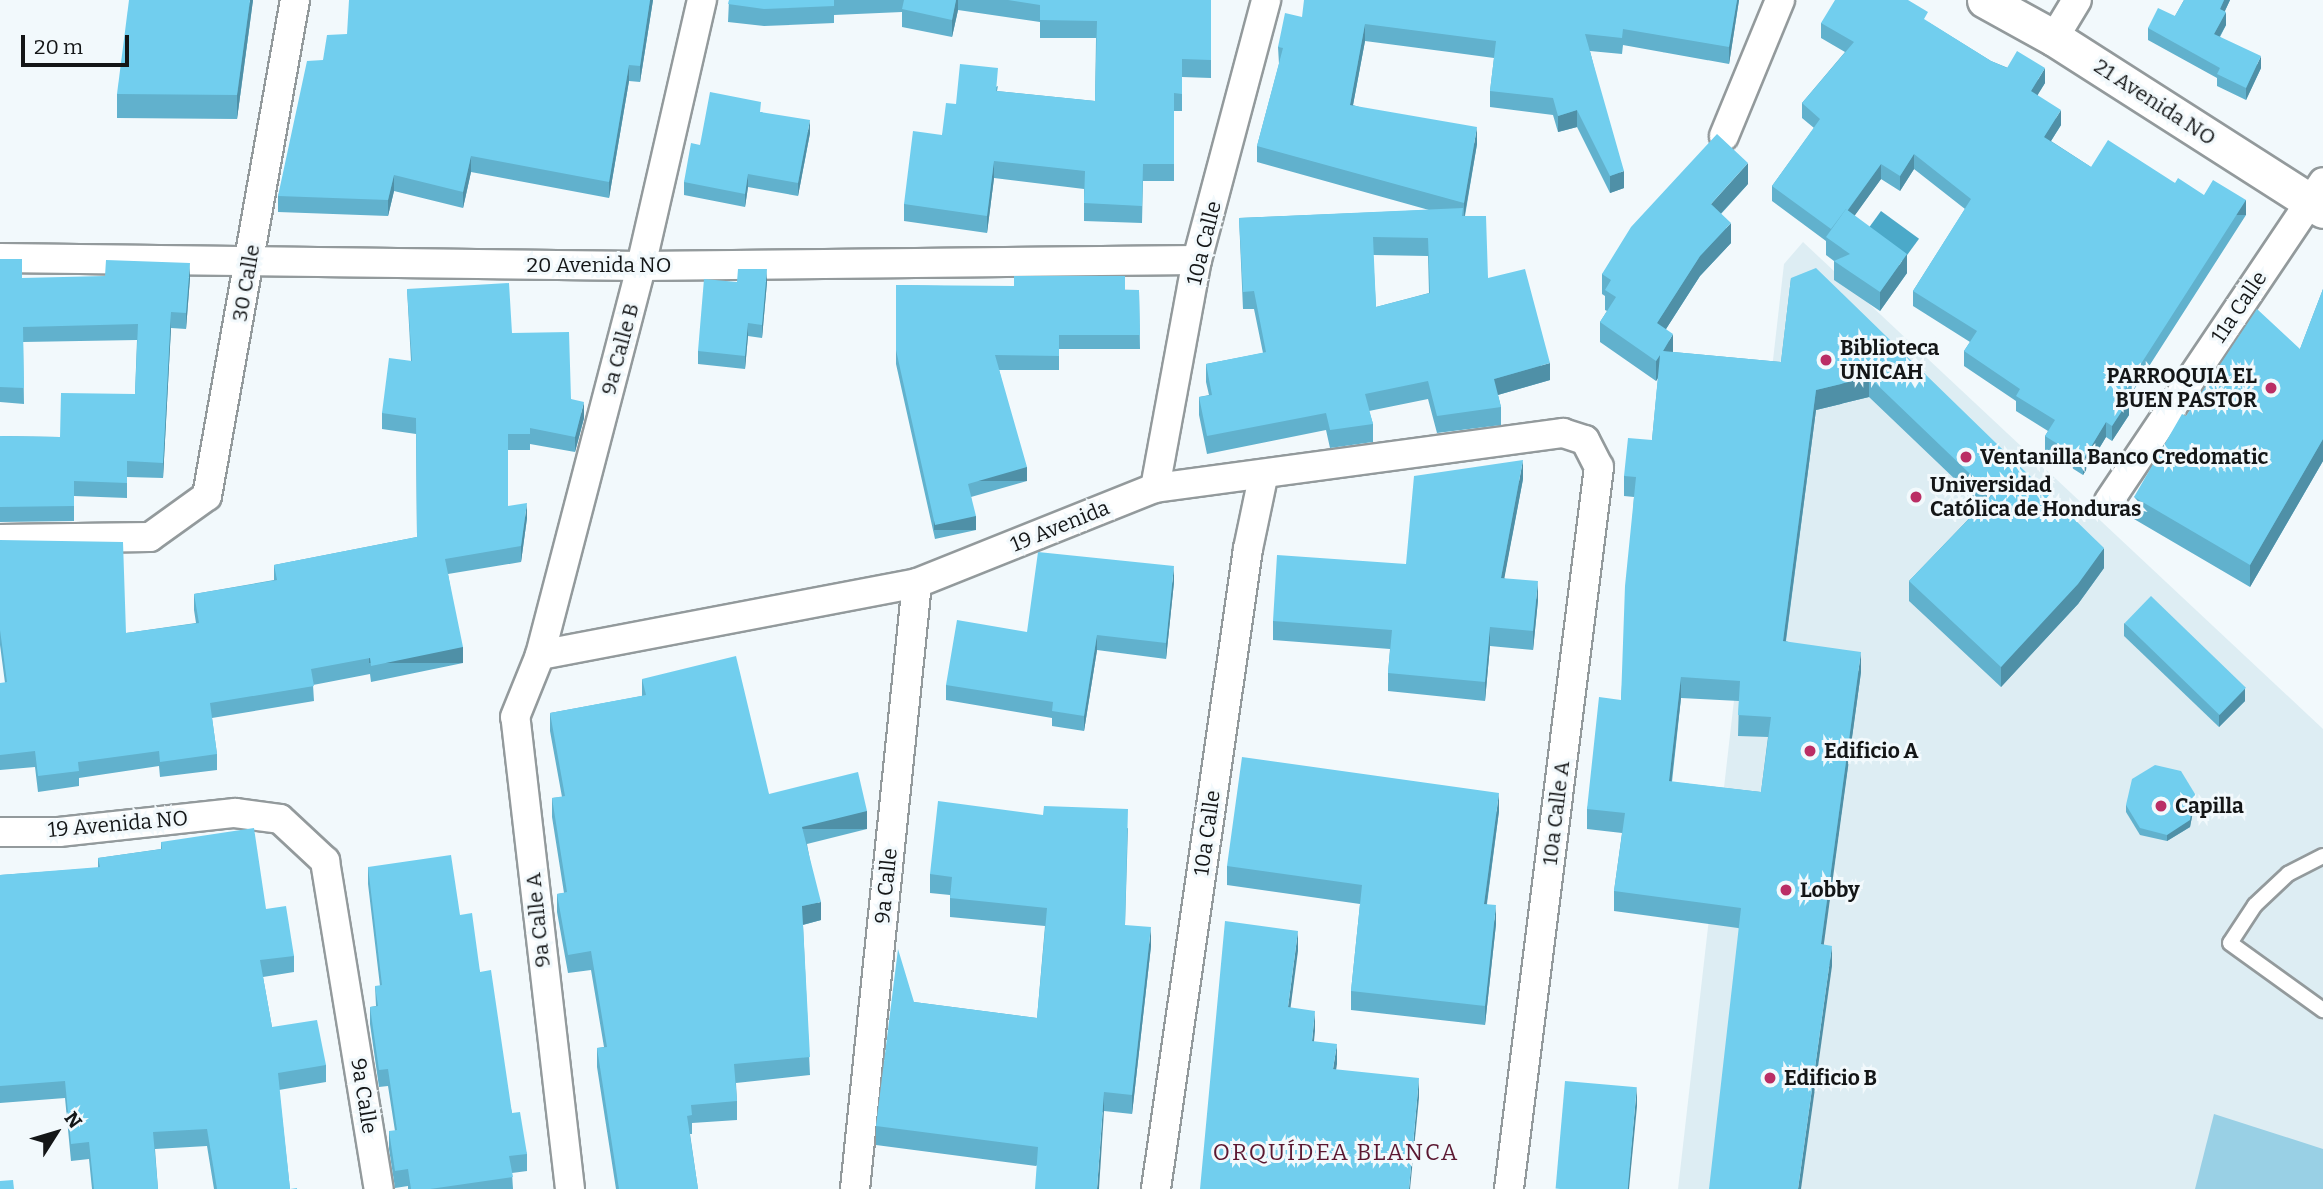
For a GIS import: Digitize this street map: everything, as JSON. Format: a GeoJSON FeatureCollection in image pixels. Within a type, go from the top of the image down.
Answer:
{"type":"FeatureCollection","features":[{"type":"Feature","properties":{"kind":"street","name":"30 Calle"},"geometry":{"type":"LineString","coordinates":[[0,539],[150,537],[207,496],[295,0]]}},
{"type":"Feature","properties":{"kind":"street","name":"9a Calle B"},"geometry":{"type":"LineString","coordinates":[[540,655],[641,266],[702,0]]}},
{"type":"Feature","properties":{"kind":"street","name":"10a Calle"},"geometry":{"type":"LineString","coordinates":[[1155,488],[1197,260],[1266,0]]}},
{"type":"Feature","properties":{"kind":"street"},"geometry":{"type":"LineString","coordinates":[[1724,136],[1780,0]]}},
{"type":"Feature","properties":{"kind":"street","name":"21 Avenida NO"},"geometry":{"type":"LineString","coordinates":[[1985,0],[2054,38],[2319,198]]}},
{"type":"Feature","properties":{"kind":"street"},"geometry":{"type":"LineString","coordinates":[[2054,38],[2077,0]]}},
{"type":"Feature","properties":{"kind":"street","name":"11a Calle"},"geometry":{"type":"LineString","coordinates":[[2109,501],[2319,198]]}},
{"type":"Feature","properties":{"kind":"street","name":"20 Avenida NO"},"geometry":{"type":"LineString","coordinates":[[0,258],[641,266],[1197,260]]}},
{"type":"Feature","properties":{"kind":"street","name":"19 Avenida"},"geometry":{"type":"LineString","coordinates":[[540,655],[917,583],[1155,488],[1263,477],[1563,433],[1585,440]]}},
{"type":"Feature","properties":{"kind":"street","name":"10a Calle A"},"geometry":{"type":"LineString","coordinates":[[1508,1189],[1599,467],[1585,440]]}},
{"type":"Feature","properties":{"kind":"street","name":"10a Calle"},"geometry":{"type":"LineString","coordinates":[[1156,1189],[1246,563],[1263,477]]}},
{"type":"Feature","properties":{"kind":"street","name":"9a Calle"},"geometry":{"type":"LineString","coordinates":[[855,1189],[917,583]]}},
{"type":"Feature","properties":{"kind":"street","name":"9a Calle A"},"geometry":{"type":"LineString","coordinates":[[540,655],[515,717],[570,1189]]}},
{"type":"Feature","properties":{"kind":"street","name":"9a Calle"},"geometry":{"type":"LineString","coordinates":[[235,813],[281,819],[325,860],[379,1189]]}},
{"type":"Feature","properties":{"kind":"street","name":"19 Avenida NO"},"geometry":{"type":"LineString","coordinates":[[0,832],[59,832],[235,813]]}},
{"type":"Feature","properties":{"kind":"lane"},"geometry":{"type":"LineString","coordinates":[[2323,856],[2280,882],[2255,905],[2230,943],[2323,1010]]}},
{"type":"Feature","properties":{"kind":"shaded area"},"geometry":{"type":"Polygon","coordinates":[[[1881,211],[1919,239],[1903,261],[1865,234],[1881,211]]]}},
{"type":"Feature","properties":{"kind":"shaded area","name":"Universidad Católica de Honduras"},"geometry":{"type":"Polygon","coordinates":[[[1803,242],[2323,729],[2323,1189],[1678,1189],[1784,264],[1803,242]]]}},
{"type":"Feature","properties":{"kind":"shaded area"},"geometry":{"type":"Polygon","coordinates":[[[2214,1114],[2323,1149],[2323,1189],[2195,1189],[2214,1114]]]}},
{"type":"Feature","properties":{"kind":"building"},"geometry":{"type":"Polygon","coordinates":[[[129,0],[250,0],[237,95],[117,94],[129,0]]]}},
{"type":"Feature","properties":{"kind":"building"},"geometry":{"type":"Polygon","coordinates":[[[349,0],[650,0],[640,66],[629,65],[609,182],[471,156],[463,192],[394,175],[388,200],[278,196],[307,61],[323,60],[327,35],[347,34],[349,0]]]}},
{"type":"Feature","properties":{"kind":"building"},"geometry":{"type":"Polygon","coordinates":[[[729,0],[834,0],[834,6],[764,9],[728,4],[729,0]]]}},
{"type":"Feature","properties":{"kind":"building"},"geometry":{"type":"Polygon","coordinates":[[[904,0],[956,0],[952,20],[902,9],[904,0]]]}},
{"type":"Feature","properties":{"kind":"building"},"geometry":{"type":"Polygon","coordinates":[[[1008,0],[1211,0],[1211,60],[1182,59],[1182,94],[1174,93],[1174,164],[1143,164],[1142,206],[1084,203],[1085,171],[994,161],[987,216],[904,204],[913,131],[942,135],[946,103],[956,104],[960,64],[998,68],[996,91],[1095,101],[1097,21],[1040,20],[1040,5],[1008,0]]]}},
{"type":"Feature","properties":{"kind":"building"},"geometry":{"type":"Polygon","coordinates":[[[1304,0],[1737,0],[1729,47],[1623,29],[1622,38],[1585,34],[1624,171],[1610,176],[1577,110],[1558,116],[1553,98],[1490,91],[1496,41],[1365,24],[1350,105],[1477,127],[1464,203],[1257,146],[1283,48],[1278,47],[1285,13],[1302,17],[1304,0]]]}},
{"type":"Feature","properties":{"kind":"building"},"geometry":{"type":"Polygon","coordinates":[[[1835,0],[1908,0],[1928,12],[1924,19],[1991,61],[2007,68],[2017,51],[2045,68],[2031,91],[2061,110],[2044,137],[2091,167],[2108,140],[2175,183],[2178,178],[2204,195],[2213,180],[2246,200],[2121,395],[2129,400],[2112,426],[2106,422],[2083,460],[2045,436],[2055,420],[2016,396],[2020,389],[1964,351],[1977,331],[1913,291],[1971,199],[1914,154],[1900,176],[1881,164],[1831,229],[1772,186],[1820,119],[1802,103],[1854,42],[1821,23],[1835,0]]]}},
{"type":"Feature","properties":{"kind":"building"},"geometry":{"type":"Polygon","coordinates":[[[2184,0],[2224,0],[2220,9],[2226,12],[2214,34],[2261,56],[2246,88],[2217,74],[2220,68],[2148,28],[2158,8],[2175,16],[2184,0]]]}},
{"type":"Feature","properties":{"kind":"building"},"geometry":{"type":"Polygon","coordinates":[[[710,92],[761,102],[760,112],[810,120],[798,183],[748,174],[745,194],[684,182],[691,143],[700,145],[710,92]]]}},
{"type":"Feature","properties":{"kind":"building"},"geometry":{"type":"Polygon","coordinates":[[[1717,134],[1748,163],[1711,204],[1731,223],[1700,256],[1657,323],[1673,334],[1663,351],[1781,362],[1791,278],[1816,268],[2104,548],[2078,584],[2001,667],[1909,581],[1992,495],[1869,377],[1816,390],[1783,641],[1861,652],[1821,944],[1832,946],[1798,1189],[1709,1189],[1741,908],[1614,891],[1625,813],[1587,809],[1599,697],[1621,700],[1625,586],[1636,477],[1624,476],[1628,438],[1652,440],[1660,355],[1656,361],[1600,322],[1616,297],[1605,290],[1611,280],[1602,274],[1631,227],[1717,134]],[[1681,677],[1669,781],[1761,792],[1771,717],[1738,715],[1740,681],[1681,677]]]}},
{"type":"Feature","properties":{"kind":"building"},"geometry":{"type":"Polygon","coordinates":[[[1463,208],[1462,216],[1486,216],[1488,278],[1525,269],[1550,363],[1494,379],[1501,407],[1437,416],[1428,381],[1365,394],[1373,424],[1330,430],[1326,413],[1207,436],[1199,397],[1212,395],[1206,364],[1266,352],[1254,291],[1243,292],[1239,218],[1463,208]],[[1373,237],[1376,307],[1430,293],[1428,238],[1373,237]]]}},
{"type":"Feature","properties":{"kind":"building"},"geometry":{"type":"Polygon","coordinates":[[[1846,209],[1907,254],[1880,292],[1834,261],[1850,254],[1826,237],[1846,209]]]}},
{"type":"Feature","properties":{"kind":"building"},"geometry":{"type":"Polygon","coordinates":[[[0,259],[22,259],[22,278],[105,276],[106,260],[190,263],[186,313],[171,312],[163,463],[127,461],[127,483],[74,481],[74,506],[0,507],[0,436],[60,437],[61,393],[135,394],[138,324],[23,327],[24,388],[0,387],[0,259]]]}},
{"type":"Feature","properties":{"kind":"building"},"geometry":{"type":"Polygon","coordinates":[[[738,269],[767,269],[762,325],[748,323],[745,356],[698,351],[704,279],[737,282],[738,269]]]}},
{"type":"Feature","properties":{"kind":"building"},"geometry":{"type":"Polygon","coordinates":[[[1014,276],[1125,276],[1125,290],[1139,290],[1140,335],[1059,335],[1059,356],[995,355],[1027,467],[968,484],[976,516],[935,525],[896,350],[896,285],[1014,286],[1014,276]]]}},
{"type":"Feature","properties":{"kind":"building"},"geometry":{"type":"Polygon","coordinates":[[[509,283],[512,333],[569,332],[571,399],[584,402],[575,437],[530,428],[530,434],[508,434],[508,506],[527,503],[521,546],[445,559],[463,647],[371,666],[370,658],[311,669],[314,686],[210,703],[217,754],[160,762],[159,751],[78,762],[79,771],[38,776],[35,751],[0,755],[0,683],[7,682],[0,630],[0,540],[123,542],[126,633],[199,623],[194,594],[277,580],[274,565],[417,537],[416,418],[382,413],[389,358],[412,361],[407,289],[509,283]]]}},
{"type":"Feature","properties":{"kind":"building"},"geometry":{"type":"Polygon","coordinates":[[[2323,289],[2323,439],[2250,565],[2134,497],[2182,414],[2186,416],[2257,309],[2300,349],[2323,289]]]}},
{"type":"Feature","properties":{"kind":"building"},"geometry":{"type":"Polygon","coordinates":[[[1523,460],[1501,578],[1538,581],[1533,631],[1490,627],[1485,682],[1388,673],[1392,630],[1273,621],[1277,555],[1406,564],[1414,476],[1523,460]]]}},
{"type":"Feature","properties":{"kind":"building"},"geometry":{"type":"Polygon","coordinates":[[[1038,552],[1174,566],[1166,643],[1097,635],[1084,716],[1052,711],[1053,702],[946,685],[957,620],[1027,632],[1038,552]]]}},
{"type":"Feature","properties":{"kind":"building"},"geometry":{"type":"Polygon","coordinates":[[[2151,596],[2246,688],[2220,715],[2125,623],[2151,596]]]}},
{"type":"Feature","properties":{"kind":"building"},"geometry":{"type":"Polygon","coordinates":[[[736,656],[769,794],[858,772],[867,811],[802,827],[821,902],[802,906],[810,1057],[734,1064],[737,1101],[691,1105],[692,1115],[687,1116],[698,1189],[619,1189],[597,1048],[607,1047],[591,951],[568,955],[557,894],[567,892],[552,798],[565,796],[550,713],[646,695],[642,679],[736,656]]]}},
{"type":"Feature","properties":{"kind":"building"},"geometry":{"type":"Polygon","coordinates":[[[1242,757],[1499,793],[1484,904],[1496,905],[1485,1006],[1351,991],[1362,885],[1227,866],[1242,757]]]}},
{"type":"Feature","properties":{"kind":"building","name":"Capilla"},"geometry":{"type":"Polygon","coordinates":[[[2155,765],[2181,771],[2195,794],[2190,820],[2167,835],[2140,828],[2126,805],[2132,779],[2155,765]]]}},
{"type":"Feature","properties":{"kind":"building"},"geometry":{"type":"Polygon","coordinates":[[[938,801],[1043,815],[1044,806],[1128,809],[1125,925],[1151,927],[1132,1095],[1104,1092],[1097,1189],[1035,1189],[1038,1147],[876,1126],[898,949],[914,1002],[1037,1018],[1047,908],[950,898],[952,877],[930,874],[938,801]]]}},
{"type":"Feature","properties":{"kind":"building"},"geometry":{"type":"Polygon","coordinates":[[[254,828],[266,909],[286,906],[294,956],[260,960],[272,1027],[317,1020],[326,1065],[278,1073],[290,1189],[217,1189],[207,1129],[153,1132],[158,1189],[94,1189],[89,1142],[71,1144],[65,1081],[0,1086],[0,875],[100,867],[98,858],[162,849],[161,842],[254,828]]]}},
{"type":"Feature","properties":{"kind":"building"},"geometry":{"type":"Polygon","coordinates":[[[451,855],[460,915],[472,913],[480,972],[491,970],[512,1113],[520,1112],[527,1154],[509,1156],[513,1177],[430,1189],[411,1189],[408,1169],[395,1171],[389,1131],[397,1130],[388,1069],[379,1070],[370,1007],[378,1006],[375,986],[382,985],[368,867],[451,855]]]}},
{"type":"Feature","properties":{"kind":"building"},"geometry":{"type":"Polygon","coordinates":[[[1225,921],[1298,931],[1288,1007],[1315,1011],[1312,1041],[1337,1044],[1333,1069],[1419,1078],[1409,1189],[1200,1189],[1225,921]]]}},
{"type":"Feature","properties":{"kind":"building"},"geometry":{"type":"Polygon","coordinates":[[[1565,1081],[1637,1087],[1628,1189],[1556,1189],[1565,1081]]]}},
{"type":"Feature","properties":{"kind":"building"},"geometry":{"type":"Polygon","coordinates":[[[13,1180],[14,1189],[0,1189],[0,1181],[13,1180]]]}},
{"type":"Feature","properties":{"kind":"place","name":"Biblioteca UNICAH"},"geometry":{"type":"Point","coordinates":[1826,360]}},
{"type":"Feature","properties":{"kind":"place","name":"PARROQUIA EL BUEN PASTOR"},"geometry":{"type":"Point","coordinates":[2271,388]}},
{"type":"Feature","properties":{"kind":"place","name":"Ventanilla Banco Credomatic"},"geometry":{"type":"Point","coordinates":[1966,457]}},
{"type":"Feature","properties":{"kind":"place","name":"Universidad Católica de Honduras"},"geometry":{"type":"Point","coordinates":[1916,497]}},
{"type":"Feature","properties":{"kind":"place","name":"Edificio A"},"geometry":{"type":"Point","coordinates":[1810,751]}},
{"type":"Feature","properties":{"kind":"place","name":"Capilla"},"geometry":{"type":"Point","coordinates":[2161,806]}},
{"type":"Feature","properties":{"kind":"place","name":"Lobby"},"geometry":{"type":"Point","coordinates":[1786,890]}},
{"type":"Feature","properties":{"kind":"place","name":"Edificio B"},"geometry":{"type":"Point","coordinates":[1770,1078]}},
{"type":"Feature","properties":{"kind":"district","name":"ORQUÍDEA BLANCA"},"geometry":{"type":"Point","coordinates":[1336,1152]}}]}
